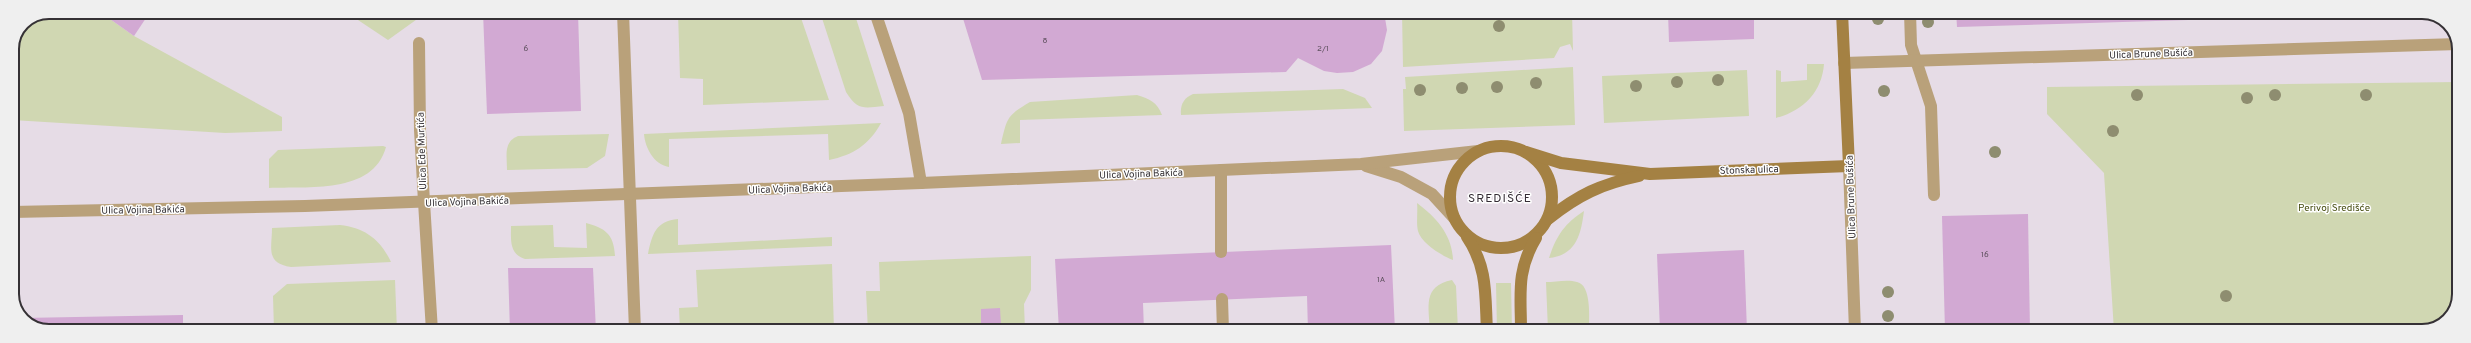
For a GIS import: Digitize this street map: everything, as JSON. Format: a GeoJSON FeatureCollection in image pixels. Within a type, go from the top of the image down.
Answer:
{"type":"FeatureCollection","features":[{"type":"Feature","properties":{"kind":"street"},"geometry":{"type":"LineString","coordinates":[[623,19],[635,324]]}},
{"type":"Feature","properties":{"kind":"street"},"geometry":{"type":"LineString","coordinates":[[878,19],[909,113],[921,183]]}},
{"type":"Feature","properties":{"kind":"street","name":"Ulica Brune Bušića"},"geometry":{"type":"LineString","coordinates":[[1842,19],[1855,324]]}},
{"type":"Feature","properties":{"kind":"street"},"geometry":{"type":"LineString","coordinates":[[1910,19],[1911,45],[1931,106],[1934,195]]}},
{"type":"Feature","properties":{"kind":"street","name":"Ulica Ede Murtića"},"geometry":{"type":"LineString","coordinates":[[419,43],[420,130],[432,324]]}},
{"type":"Feature","properties":{"kind":"street","name":"Ulica Brune Bušića"},"geometry":{"type":"LineString","coordinates":[[1844,63],[2451,44]]}},
{"type":"Feature","properties":{"kind":"street"},"geometry":{"type":"LineString","coordinates":[[1487,324],[1484,274],[1477,252],[1454,218],[1450,203],[1451,187],[1456,172],[1466,160],[1478,151],[1502,146],[1526,152],[1538,161],[1547,174],[1552,188],[1552,204],[1548,219],[1526,253],[1520,274],[1521,324]]}},
{"type":"Feature","properties":{"kind":"street","name":"Ulica Vojina Bakića"},"geometry":{"type":"LineString","coordinates":[[19,212],[424,202],[921,183],[1360,164],[1478,151]]}},
{"type":"Feature","properties":{"kind":"street","name":"Stonska ulica"},"geometry":{"type":"LineString","coordinates":[[1526,152],[1561,163],[1650,174],[1849,166]]}},
{"type":"Feature","properties":{"kind":"street","name":"Ulica Vojina Bakića"},"geometry":{"type":"LineString","coordinates":[[1360,164],[1401,177],[1432,194],[1454,218]]}},
{"type":"Feature","properties":{"kind":"street"},"geometry":{"type":"LineString","coordinates":[[1221,170],[1221,252]]}},
{"type":"Feature","properties":{"kind":"street","name":"Stonska ulica"},"geometry":{"type":"LineString","coordinates":[[1548,219],[1567,204],[1600,186],[1650,174]]}},
{"type":"Feature","properties":{"kind":"street"},"geometry":{"type":"LineString","coordinates":[[1463,231],[1476,242],[1492,247],[1510,247],[1521,244],[1539,232]]}},
{"type":"Feature","properties":{"kind":"street"},"geometry":{"type":"LineString","coordinates":[[1222,299],[1223,324]]}},
{"type":"Feature","properties":{"kind":"green space"},"geometry":{"type":"Polygon","coordinates":[[[50,19],[110,19],[134,36],[282,117],[282,131],[225,133],[19,120],[19,50],[21,38],[28,28],[38,21],[50,19]]]}},
{"type":"Feature","properties":{"kind":"green space"},"geometry":{"type":"Polygon","coordinates":[[[356,19],[417,19],[388,40],[356,19]]]}},
{"type":"Feature","properties":{"kind":"green space"},"geometry":{"type":"Polygon","coordinates":[[[678,19],[801,19],[829,100],[703,105],[703,79],[680,78],[678,19]]]}},
{"type":"Feature","properties":{"kind":"green space"},"geometry":{"type":"Polygon","coordinates":[[[822,19],[856,19],[884,106],[862,107],[854,102],[846,92],[822,19]]]}},
{"type":"Feature","properties":{"kind":"green space"},"geometry":{"type":"Polygon","coordinates":[[[1402,19],[1572,19],[1573,51],[1570,44],[1560,47],[1554,58],[1403,67],[1402,19]]]}},
{"type":"Feature","properties":{"kind":"green space"},"geometry":{"type":"Polygon","coordinates":[[[1807,64],[1824,64],[1815,92],[1795,111],[1776,118],[1776,70],[1781,71],[1781,82],[1807,80],[1807,64]]]}},
{"type":"Feature","properties":{"kind":"green space"},"geometry":{"type":"Polygon","coordinates":[[[1573,67],[1575,125],[1404,131],[1403,89],[1406,89],[1405,77],[1573,67]]]}},
{"type":"Feature","properties":{"kind":"green space"},"geometry":{"type":"Polygon","coordinates":[[[1747,70],[1749,116],[1604,123],[1602,76],[1747,70]]]}},
{"type":"Feature","properties":{"kind":"green space","name":"Perivoj Središće"},"geometry":{"type":"Polygon","coordinates":[[[2452,82],[2452,297],[2448,309],[2437,320],[2425,324],[2114,324],[2104,173],[2047,114],[2047,87],[2452,82]]]}},
{"type":"Feature","properties":{"kind":"green space"},"geometry":{"type":"Polygon","coordinates":[[[1343,89],[1365,98],[1372,108],[1181,115],[1183,102],[1187,97],[1193,94],[1343,89]]]}},
{"type":"Feature","properties":{"kind":"green space"},"geometry":{"type":"Polygon","coordinates":[[[1137,95],[1146,98],[1155,104],[1162,115],[1020,120],[1020,143],[1001,144],[1006,123],[1016,111],[1030,102],[1137,95]]]}},
{"type":"Feature","properties":{"kind":"green space"},"geometry":{"type":"Polygon","coordinates":[[[881,123],[866,143],[860,148],[846,155],[829,160],[828,134],[669,139],[669,167],[654,159],[646,144],[644,134],[881,123]]]}},
{"type":"Feature","properties":{"kind":"green space"},"geometry":{"type":"Polygon","coordinates":[[[609,134],[605,156],[587,168],[507,170],[508,146],[513,139],[518,136],[609,134]]]}},
{"type":"Feature","properties":{"kind":"green space"},"geometry":{"type":"Polygon","coordinates":[[[386,147],[379,162],[367,173],[353,181],[319,187],[269,188],[269,159],[278,150],[386,147]]]}},
{"type":"Feature","properties":{"kind":"green space"},"geometry":{"type":"Polygon","coordinates":[[[1417,203],[1437,221],[1442,228],[1450,243],[1453,260],[1432,248],[1420,236],[1417,228],[1417,203]]]}},
{"type":"Feature","properties":{"kind":"green space"},"geometry":{"type":"Polygon","coordinates":[[[1584,211],[1579,235],[1572,248],[1558,256],[1549,258],[1558,237],[1566,225],[1584,211]]]}},
{"type":"Feature","properties":{"kind":"green space"},"geometry":{"type":"Polygon","coordinates":[[[678,219],[678,245],[832,237],[832,246],[648,254],[651,240],[656,230],[665,222],[678,219]]]}},
{"type":"Feature","properties":{"kind":"green space"},"geometry":{"type":"Polygon","coordinates":[[[586,223],[598,227],[607,233],[613,242],[615,256],[525,259],[516,254],[512,246],[511,226],[553,225],[554,247],[587,248],[586,223]]]}},
{"type":"Feature","properties":{"kind":"green space"},"geometry":{"type":"Polygon","coordinates":[[[340,225],[357,229],[371,236],[382,247],[391,262],[291,267],[277,262],[272,254],[272,228],[340,225]]]}},
{"type":"Feature","properties":{"kind":"green space"},"geometry":{"type":"Polygon","coordinates":[[[1031,256],[1031,290],[1024,304],[1025,324],[868,324],[866,291],[880,291],[879,262],[1031,256]]]}},
{"type":"Feature","properties":{"kind":"green space"},"geometry":{"type":"Polygon","coordinates":[[[832,264],[834,324],[680,324],[679,308],[698,307],[696,270],[832,264]]]}},
{"type":"Feature","properties":{"kind":"green space"},"geometry":{"type":"Polygon","coordinates":[[[395,280],[397,324],[274,324],[273,296],[287,284],[395,280]]]}},
{"type":"Feature","properties":{"kind":"green space"},"geometry":{"type":"Polygon","coordinates":[[[1452,280],[1456,286],[1458,324],[1430,324],[1429,299],[1436,287],[1442,283],[1452,280]]]}},
{"type":"Feature","properties":{"kind":"green space"},"geometry":{"type":"Polygon","coordinates":[[[1570,281],[1582,284],[1589,303],[1589,324],[1548,324],[1546,282],[1570,281]]]}},
{"type":"Feature","properties":{"kind":"green space"},"geometry":{"type":"Polygon","coordinates":[[[1496,283],[1511,283],[1512,324],[1497,324],[1496,283]]]}},
{"type":"Feature","properties":{"kind":"building"},"geometry":{"type":"Polygon","coordinates":[[[110,19],[145,19],[134,36],[110,19]]]}},
{"type":"Feature","properties":{"kind":"building"},"geometry":{"type":"Polygon","coordinates":[[[483,19],[578,19],[581,111],[487,114],[483,19]]]}},
{"type":"Feature","properties":{"kind":"building"},"geometry":{"type":"Polygon","coordinates":[[[963,19],[1385,19],[1387,30],[1382,51],[1371,64],[1353,72],[1337,73],[1324,71],[1298,58],[1286,72],[982,80],[963,19]]]}},
{"type":"Feature","properties":{"kind":"building"},"geometry":{"type":"Polygon","coordinates":[[[1668,19],[1754,19],[1754,39],[1669,42],[1668,19]]]}},
{"type":"Feature","properties":{"kind":"building"},"geometry":{"type":"Polygon","coordinates":[[[1956,19],[2220,19],[1957,27],[1956,19]]]}},
{"type":"Feature","properties":{"kind":"building"},"geometry":{"type":"Polygon","coordinates":[[[2028,214],[2030,324],[1945,324],[1942,216],[2028,214]]]}},
{"type":"Feature","properties":{"kind":"building"},"geometry":{"type":"Polygon","coordinates":[[[1391,245],[1395,324],[1308,324],[1307,296],[1143,303],[1144,324],[1059,324],[1055,259],[1391,245]]]}},
{"type":"Feature","properties":{"kind":"building"},"geometry":{"type":"Polygon","coordinates":[[[1744,250],[1747,324],[1660,324],[1657,254],[1744,250]]]}},
{"type":"Feature","properties":{"kind":"building"},"geometry":{"type":"Polygon","coordinates":[[[508,268],[593,268],[596,324],[510,324],[508,268]]]}},
{"type":"Feature","properties":{"kind":"building"},"geometry":{"type":"Polygon","coordinates":[[[1000,308],[1001,324],[981,324],[981,309],[1000,308]]]}},
{"type":"Feature","properties":{"kind":"building"},"geometry":{"type":"Polygon","coordinates":[[[183,315],[183,324],[46,324],[31,318],[183,315]]]}},
{"type":"Feature","properties":{"kind":"district","name":"SREDIŠĆE"},"geometry":{"type":"Point","coordinates":[1500,198]}}]}
